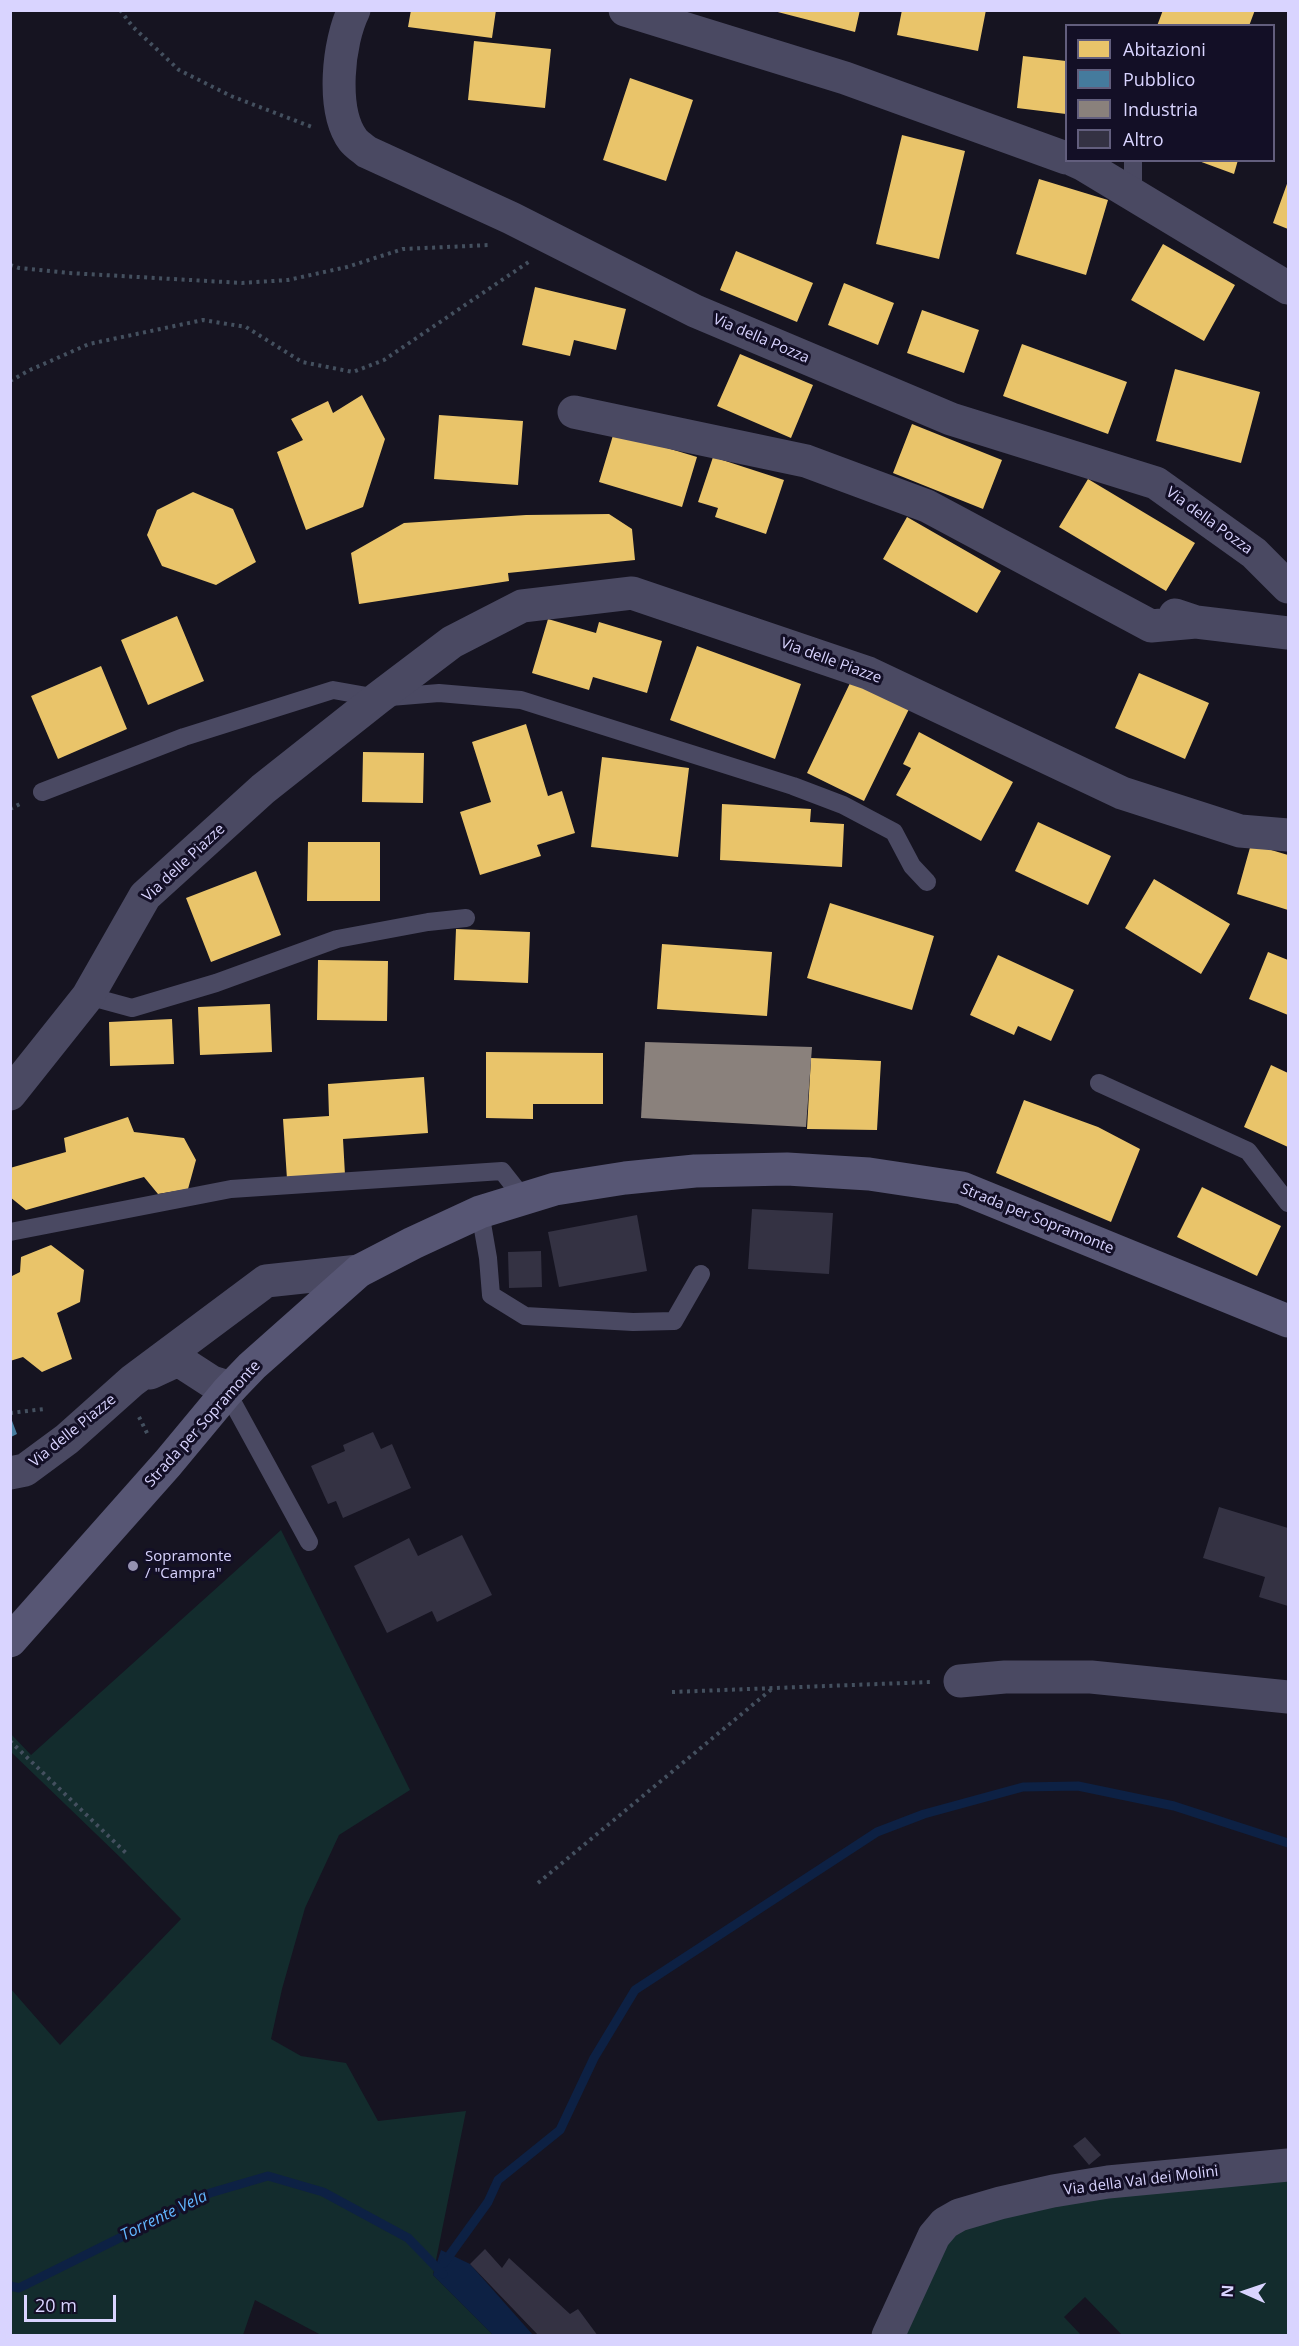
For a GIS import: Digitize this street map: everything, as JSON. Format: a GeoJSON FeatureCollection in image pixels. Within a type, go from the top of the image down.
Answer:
{"type":"FeatureCollection","features":[{"type":"Feature","properties":{"kind":"main road","name":"Strada per Sopramonte"},"geometry":{"type":"LineString","coordinates":[[10,1641],[168,1463],[229,1390],[252,1366],[359,1271],[480,1212],[555,1189],[625,1178],[695,1171],[787,1169],[857,1173],[962,1188],[1288,1321]]}},
{"type":"Feature","properties":{"kind":"street"},"geometry":{"type":"LineString","coordinates":[[353,140],[343,120],[339,80],[343,44],[354,10]]}},
{"type":"Feature","properties":{"kind":"street"},"geometry":{"type":"LineString","coordinates":[[626,10],[845,78],[1065,158]]}},
{"type":"Feature","properties":{"kind":"street","name":"Via della Pozza"},"geometry":{"type":"LineString","coordinates":[[353,140],[367,152],[392,165],[557,242],[694,311],[951,419],[1156,483],[1254,553],[1288,587]]}},
{"type":"Feature","properties":{"kind":"street"},"geometry":{"type":"LineString","coordinates":[[1077,162],[1288,288]]}},
{"type":"Feature","properties":{"kind":"street"},"geometry":{"type":"LineString","coordinates":[[574,412],[806,461],[927,506],[1151,626],[1196,622]]}},
{"type":"Feature","properties":{"kind":"street"},"geometry":{"type":"LineString","coordinates":[[993,520],[1156,609],[1196,622],[1288,633]]}},
{"type":"Feature","properties":{"kind":"street","name":"Via delle Piazze"},"geometry":{"type":"LineString","coordinates":[[10,1094],[88,996],[145,896],[263,789],[378,698],[452,642],[522,606],[632,592],[868,674],[1122,793],[1240,831],[1288,835]]}},
{"type":"Feature","properties":{"kind":"street","name":"Via delle Piazze"},"geometry":{"type":"LineString","coordinates":[[10,1473],[25,1470],[67,1439],[132,1381],[266,1281],[359,1271]]}},
{"type":"Feature","properties":{"kind":"street","name":"Via delle Piazze"},"geometry":{"type":"LineString","coordinates":[[132,1381],[178,1360],[229,1390]]}},
{"type":"Feature","properties":{"kind":"street"},"geometry":{"type":"LineString","coordinates":[[960,1681],[1005,1677],[1091,1677],[1288,1697]]}},
{"type":"Feature","properties":{"kind":"street","name":"Via della Val dei Molini"},"geometry":{"type":"LineString","coordinates":[[888,2336],[934,2236],[945,2223],[959,2215],[1000,2203],[1108,2182],[1288,2165]]}},
{"type":"Feature","properties":{"kind":"lane"},"geometry":{"type":"LineString","coordinates":[[1133,162],[1133,194]]}},
{"type":"Feature","properties":{"kind":"lane"},"geometry":{"type":"LineString","coordinates":[[42,792],[184,737],[333,690],[378,698],[439,693],[521,700],[793,786],[843,805],[894,832],[912,866],[927,882]]}},
{"type":"Feature","properties":{"kind":"lane"},"geometry":{"type":"LineString","coordinates":[[88,996],[132,1008],[216,983],[337,939],[429,922],[466,918]]}},
{"type":"Feature","properties":{"kind":"lane"},"geometry":{"type":"LineString","coordinates":[[1099,1083],[1248,1151],[1288,1203]]}},
{"type":"Feature","properties":{"kind":"lane"},"geometry":{"type":"LineString","coordinates":[[10,1232],[231,1189],[502,1172],[524,1199]]}},
{"type":"Feature","properties":{"kind":"lane"},"geometry":{"type":"LineString","coordinates":[[480,1212],[488,1258],[491,1295],[525,1316],[633,1322],[674,1321],[701,1274]]}},
{"type":"Feature","properties":{"kind":"lane"},"geometry":{"type":"LineString","coordinates":[[229,1390],[309,1542]]}},
{"type":"Feature","properties":{"kind":"path"},"geometry":{"type":"LineString","coordinates":[[120,10],[133,27],[179,70],[231,96],[303,124],[353,140]]}},
{"type":"Feature","properties":{"kind":"path"},"geometry":{"type":"LineString","coordinates":[[10,381],[30,369],[89,344],[203,320],[246,327],[302,362],[353,372],[384,360],[484,294],[557,242]]}},
{"type":"Feature","properties":{"kind":"path"},"geometry":{"type":"LineString","coordinates":[[10,266],[69,273],[242,283],[288,280],[347,267],[403,249],[500,244]]}},
{"type":"Feature","properties":{"kind":"path"},"geometry":{"type":"LineString","coordinates":[[10,1413],[44,1409]]}},
{"type":"Feature","properties":{"kind":"path"},"geometry":{"type":"LineString","coordinates":[[137,1413],[148,1435]]}},
{"type":"Feature","properties":{"kind":"path"},"geometry":{"type":"LineString","coordinates":[[672,1692],[960,1681]]}},
{"type":"Feature","properties":{"kind":"path"},"geometry":{"type":"LineString","coordinates":[[538,1883],[773,1688]]}},
{"type":"Feature","properties":{"kind":"path"},"geometry":{"type":"LineString","coordinates":[[10,1741],[127,1854]]}},
{"type":"Feature","properties":{"kind":"green space"},"geometry":{"type":"Polygon","coordinates":[[[281,1530],[410,1790],[339,1835],[305,1908],[282,1989],[271,2039],[301,2056],[346,2063],[378,2121],[466,2111],[433,2275],[493,2335],[321,2335],[255,2300],[243,2335],[11,2335],[10,1988],[60,2045],[181,1919],[11,1752],[11,1734],[31,1755],[281,1530]]]}},
{"type":"Feature","properties":{"kind":"green space"},"geometry":{"type":"Polygon","coordinates":[[[1288,2175],[1288,2335],[1122,2335],[1085,2297],[1064,2317],[1081,2335],[896,2336],[951,2232],[1094,2194],[1288,2175]]]}},
{"type":"Feature","properties":{"kind":"water"},"geometry":{"type":"Polygon","coordinates":[[[441,2250],[470,2264],[533,2335],[493,2335],[433,2275],[441,2250]]]}},
{"type":"Feature","properties":{"kind":"building: Abitazioni"},"geometry":{"type":"Polygon","coordinates":[[[411,10],[496,10],[492,38],[408,27],[411,10]]]}},
{"type":"Feature","properties":{"kind":"building: Abitazioni"},"geometry":{"type":"Polygon","coordinates":[[[770,10],[860,10],[855,32],[770,10]]]}},
{"type":"Feature","properties":{"kind":"building: Abitazioni"},"geometry":{"type":"Polygon","coordinates":[[[902,10],[986,10],[978,51],[897,35],[902,10]]]}},
{"type":"Feature","properties":{"kind":"building: Abitazioni"},"geometry":{"type":"Polygon","coordinates":[[[1163,10],[1255,10],[1250,24],[1158,24],[1163,10]]]}},
{"type":"Feature","properties":{"kind":"building: Abitazioni"},"geometry":{"type":"Polygon","coordinates":[[[474,41],[551,49],[545,108],[468,100],[474,41]]]}},
{"type":"Feature","properties":{"kind":"building: Abitazioni"},"geometry":{"type":"Polygon","coordinates":[[[1023,56],[1065,61],[1065,114],[1017,108],[1023,56]]]}},
{"type":"Feature","properties":{"kind":"building: Abitazioni"},"geometry":{"type":"Polygon","coordinates":[[[630,78],[693,100],[666,181],[603,160],[630,78]]]}},
{"type":"Feature","properties":{"kind":"building: Abitazioni"},"geometry":{"type":"Polygon","coordinates":[[[902,135],[965,151],[939,259],[876,244],[902,135]]]}},
{"type":"Feature","properties":{"kind":"building: Abitazioni"},"geometry":{"type":"Polygon","coordinates":[[[1201,162],[1237,162],[1234,174],[1201,162]]]}},
{"type":"Feature","properties":{"kind":"building: Abitazioni"},"geometry":{"type":"Polygon","coordinates":[[[1039,179],[1108,200],[1086,275],[1016,254],[1039,179]]]}},
{"type":"Feature","properties":{"kind":"building: Abitazioni"},"geometry":{"type":"Polygon","coordinates":[[[1288,181],[1288,229],[1273,223],[1288,181]]]}},
{"type":"Feature","properties":{"kind":"building: Abitazioni"},"geometry":{"type":"Polygon","coordinates":[[[1163,244],[1235,285],[1204,341],[1131,300],[1163,244]]]}},
{"type":"Feature","properties":{"kind":"building: Abitazioni"},"geometry":{"type":"Polygon","coordinates":[[[736,251],[813,283],[797,322],[720,290],[736,251]]]}},
{"type":"Feature","properties":{"kind":"building: Abitazioni"},"geometry":{"type":"Polygon","coordinates":[[[844,283],[894,303],[878,345],[828,325],[844,283]]]}},
{"type":"Feature","properties":{"kind":"building: Abitazioni"},"geometry":{"type":"Polygon","coordinates":[[[535,287],[626,309],[616,350],[574,340],[570,356],[522,345],[535,287]]]}},
{"type":"Feature","properties":{"kind":"building: Abitazioni"},"geometry":{"type":"Polygon","coordinates":[[[922,310],[979,330],[964,373],[907,353],[922,310]]]}},
{"type":"Feature","properties":{"kind":"building: Abitazioni"},"geometry":{"type":"Polygon","coordinates":[[[1022,344],[1127,382],[1108,434],[1003,396],[1022,344]]]}},
{"type":"Feature","properties":{"kind":"building: Abitazioni"},"geometry":{"type":"Polygon","coordinates":[[[740,354],[813,385],[791,438],[717,406],[740,354]]]}},
{"type":"Feature","properties":{"kind":"building: Abitazioni"},"geometry":{"type":"Polygon","coordinates":[[[1175,369],[1260,392],[1241,463],[1156,441],[1175,369]]]}},
{"type":"Feature","properties":{"kind":"building: Abitazioni"},"geometry":{"type":"Polygon","coordinates":[[[362,395],[385,439],[363,507],[306,530],[277,452],[303,440],[291,419],[328,401],[333,413],[362,395]]]}},
{"type":"Feature","properties":{"kind":"building: Abitazioni"},"geometry":{"type":"Polygon","coordinates":[[[439,415],[523,421],[518,485],[434,479],[439,415]]]}},
{"type":"Feature","properties":{"kind":"building: Abitazioni"},"geometry":{"type":"Polygon","coordinates":[[[912,424],[1002,460],[983,509],[893,473],[912,424]]]}},
{"type":"Feature","properties":{"kind":"building: Abitazioni"},"geometry":{"type":"Polygon","coordinates":[[[614,432],[697,457],[682,507],[599,482],[614,432]]]}},
{"type":"Feature","properties":{"kind":"building: Abitazioni"},"geometry":{"type":"Polygon","coordinates":[[[713,457],[784,480],[766,534],[715,517],[718,508],[698,502],[713,457]]]}},
{"type":"Feature","properties":{"kind":"building: Abitazioni"},"geometry":{"type":"Polygon","coordinates":[[[1088,479],[1195,543],[1166,591],[1059,527],[1088,479]]]}},
{"type":"Feature","properties":{"kind":"building: Abitazioni"},"geometry":{"type":"Polygon","coordinates":[[[193,492],[233,509],[256,562],[216,585],[162,566],[147,535],[157,510],[193,492]]]}},
{"type":"Feature","properties":{"kind":"building: Abitazioni"},"geometry":{"type":"Polygon","coordinates":[[[609,514],[632,529],[635,560],[508,573],[509,581],[359,604],[351,553],[404,523],[526,515],[609,514]]]}},
{"type":"Feature","properties":{"kind":"building: Abitazioni"},"geometry":{"type":"Polygon","coordinates":[[[907,517],[1001,571],[977,613],[883,559],[907,517]]]}},
{"type":"Feature","properties":{"kind":"building: Abitazioni"},"geometry":{"type":"Polygon","coordinates":[[[177,616],[204,681],[148,705],[121,640],[177,616]]]}},
{"type":"Feature","properties":{"kind":"building: Abitazioni"},"geometry":{"type":"Polygon","coordinates":[[[548,619],[596,633],[599,622],[662,641],[647,693],[593,677],[589,690],[532,673],[548,619]]]}},
{"type":"Feature","properties":{"kind":"building: Abitazioni"},"geometry":{"type":"Polygon","coordinates":[[[697,646],[801,684],[775,759],[670,720],[697,646]]]}},
{"type":"Feature","properties":{"kind":"building: Abitazioni"},"geometry":{"type":"Polygon","coordinates":[[[101,666],[127,729],[58,759],[31,696],[101,666]]]}},
{"type":"Feature","properties":{"kind":"building: Abitazioni"},"geometry":{"type":"Polygon","coordinates":[[[1139,673],[1209,703],[1185,759],[1115,728],[1139,673]]]}},
{"type":"Feature","properties":{"kind":"building: Abitazioni"},"geometry":{"type":"Polygon","coordinates":[[[851,681],[909,709],[864,801],[807,773],[851,681]]]}},
{"type":"Feature","properties":{"kind":"building: Abitazioni"},"geometry":{"type":"Polygon","coordinates":[[[526,724],[548,796],[562,791],[575,833],[537,845],[541,856],[480,875],[460,812],[491,802],[472,742],[526,724]]]}},
{"type":"Feature","properties":{"kind":"building: Abitazioni"},"geometry":{"type":"Polygon","coordinates":[[[919,732],[1013,782],[981,841],[896,795],[911,768],[903,764],[919,732]]]}},
{"type":"Feature","properties":{"kind":"building: Abitazioni"},"geometry":{"type":"Polygon","coordinates":[[[363,752],[424,753],[423,803],[362,802],[363,752]]]}},
{"type":"Feature","properties":{"kind":"building: Abitazioni"},"geometry":{"type":"Polygon","coordinates":[[[602,757],[689,768],[678,857],[591,847],[602,757]]]}},
{"type":"Feature","properties":{"kind":"building: Abitazioni"},"geometry":{"type":"Polygon","coordinates":[[[722,804],[811,809],[810,822],[844,824],[842,867],[720,860],[722,804]]]}},
{"type":"Feature","properties":{"kind":"building: Abitazioni"},"geometry":{"type":"Polygon","coordinates":[[[1038,822],[1111,856],[1088,905],[1015,871],[1038,822]]]}},
{"type":"Feature","properties":{"kind":"building: Abitazioni"},"geometry":{"type":"Polygon","coordinates":[[[308,842],[380,842],[380,901],[307,901],[308,842]]]}},
{"type":"Feature","properties":{"kind":"building: Abitazioni"},"geometry":{"type":"Polygon","coordinates":[[[1251,844],[1288,855],[1288,910],[1237,894],[1251,844]]]}},
{"type":"Feature","properties":{"kind":"building: Abitazioni"},"geometry":{"type":"Polygon","coordinates":[[[256,871],[281,935],[211,962],[186,898],[256,871]]]}},
{"type":"Feature","properties":{"kind":"building: Abitazioni"},"geometry":{"type":"Polygon","coordinates":[[[1154,879],[1230,924],[1201,974],[1125,928],[1154,879]]]}},
{"type":"Feature","properties":{"kind":"building: Abitazioni"},"geometry":{"type":"Polygon","coordinates":[[[830,903],[934,936],[912,1010],[807,978],[830,903]]]}},
{"type":"Feature","properties":{"kind":"building: Abitazioni"},"geometry":{"type":"Polygon","coordinates":[[[456,929],[530,932],[528,983],[454,980],[456,929]]]}},
{"type":"Feature","properties":{"kind":"building: Abitazioni"},"geometry":{"type":"Polygon","coordinates":[[[662,944],[772,952],[767,1016],[657,1009],[662,944]]]}},
{"type":"Feature","properties":{"kind":"building: Abitazioni"},"geometry":{"type":"Polygon","coordinates":[[[1268,952],[1288,960],[1288,1015],[1249,999],[1268,952]]]}},
{"type":"Feature","properties":{"kind":"building: Abitazioni"},"geometry":{"type":"Polygon","coordinates":[[[998,955],[1074,990],[1051,1041],[1018,1026],[1014,1035],[970,1015],[998,955]]]}},
{"type":"Feature","properties":{"kind":"building: Abitazioni"},"geometry":{"type":"Polygon","coordinates":[[[318,960],[388,961],[387,1021],[317,1020],[318,960]]]}},
{"type":"Feature","properties":{"kind":"building: Abitazioni"},"geometry":{"type":"Polygon","coordinates":[[[270,1004],[272,1052],[200,1055],[198,1007],[270,1004]]]}},
{"type":"Feature","properties":{"kind":"building: Abitazioni"},"geometry":{"type":"Polygon","coordinates":[[[172,1019],[174,1064],[110,1066],[109,1022],[172,1019]]]}},
{"type":"Feature","properties":{"kind":"building: Abitazioni"},"geometry":{"type":"Polygon","coordinates":[[[486,1052],[603,1053],[603,1104],[533,1104],[533,1119],[486,1118],[486,1052]]]}},
{"type":"Feature","properties":{"kind":"building: Abitazioni"},"geometry":{"type":"Polygon","coordinates":[[[811,1058],[881,1061],[877,1130],[807,1129],[811,1058]]]}},
{"type":"Feature","properties":{"kind":"building: Abitazioni"},"geometry":{"type":"Polygon","coordinates":[[[1271,1065],[1288,1073],[1288,1147],[1244,1127],[1271,1065]]]}},
{"type":"Feature","properties":{"kind":"building: Abitazioni"},"geometry":{"type":"Polygon","coordinates":[[[424,1077],[428,1133],[343,1139],[345,1175],[287,1179],[283,1119],[329,1116],[328,1084],[424,1077]]]}},
{"type":"Feature","properties":{"kind":"building: Abitazioni"},"geometry":{"type":"Polygon","coordinates":[[[1024,1100],[1098,1127],[1140,1149],[1111,1222],[996,1173],[1024,1100]]]}},
{"type":"Feature","properties":{"kind":"building: Abitazioni"},"geometry":{"type":"Polygon","coordinates":[[[128,1117],[134,1132],[184,1138],[196,1160],[188,1189],[158,1194],[144,1177],[26,1210],[10,1197],[10,1168],[66,1152],[64,1138],[128,1117]]]}},
{"type":"Feature","properties":{"kind":"building: Abitazioni"},"geometry":{"type":"Polygon","coordinates":[[[1202,1187],[1281,1226],[1257,1276],[1177,1237],[1202,1187]]]}},
{"type":"Feature","properties":{"kind":"building: Abitazioni"},"geometry":{"type":"Polygon","coordinates":[[[51,1245],[84,1270],[80,1302],[57,1313],[72,1359],[42,1372],[23,1357],[10,1361],[10,1277],[20,1272],[21,1257],[51,1245]]]}},
{"type":"Feature","properties":{"kind":"building: Pubblico"},"geometry":{"type":"Polygon","coordinates":[[[11,1418],[17,1434],[11,1437],[11,1418]]]}},
{"type":"Feature","properties":{"kind":"building: Industria"},"geometry":{"type":"Polygon","coordinates":[[[645,1042],[812,1047],[806,1127],[641,1118],[645,1042]]]}},
{"type":"Feature","properties":{"kind":"building: Altro"},"geometry":{"type":"Polygon","coordinates":[[[752,1209],[833,1213],[829,1274],[748,1269],[752,1209]]]}},
{"type":"Feature","properties":{"kind":"building: Altro"},"geometry":{"type":"Polygon","coordinates":[[[637,1215],[647,1271],[559,1287],[548,1232],[637,1215]]]}},
{"type":"Feature","properties":{"kind":"building: Altro"},"geometry":{"type":"Polygon","coordinates":[[[541,1251],[542,1287],[509,1288],[508,1252],[541,1251]]]}},
{"type":"Feature","properties":{"kind":"building: Altro"},"geometry":{"type":"Polygon","coordinates":[[[373,1432],[381,1449],[392,1444],[411,1488],[343,1518],[336,1501],[328,1504],[311,1466],[345,1451],[343,1445],[373,1432]]]}},
{"type":"Feature","properties":{"kind":"building: Altro"},"geometry":{"type":"Polygon","coordinates":[[[1219,1507],[1288,1528],[1288,1606],[1259,1597],[1265,1577],[1203,1558],[1219,1507]]]}},
{"type":"Feature","properties":{"kind":"building: Altro"},"geometry":{"type":"Polygon","coordinates":[[[462,1535],[492,1595],[437,1622],[432,1611],[387,1633],[354,1566],[409,1538],[418,1556],[462,1535]]]}},
{"type":"Feature","properties":{"kind":"building: Altro"},"geometry":{"type":"Polygon","coordinates":[[[1085,2137],[1101,2155],[1089,2165],[1073,2146],[1085,2137]]]}},
{"type":"Feature","properties":{"kind":"building: Altro"},"geometry":{"type":"Polygon","coordinates":[[[485,2249],[502,2268],[509,2258],[570,2314],[578,2309],[598,2336],[539,2336],[470,2264],[485,2249]]]}},
{"type":"Feature","properties":{"kind":"waterway"},"geometry":{"type":"LineString","coordinates":[[444,2263],[488,2202],[498,2180],[560,2130],[594,2058],[635,1990],[877,1832],[924,1814],[1023,1787],[1078,1786],[1174,1806],[1288,1843]]}},
{"type":"Feature","properties":{"kind":"waterway","name":"Torrente Vela"},"geometry":{"type":"LineString","coordinates":[[10,2286],[19,2288],[210,2193],[268,2176],[323,2192],[408,2238],[443,2274]]}},
{"type":"Feature","properties":{"kind":"place","name":"Sopramonte / \"Campra\""},"geometry":{"type":"Point","coordinates":[133,1566]}}]}
